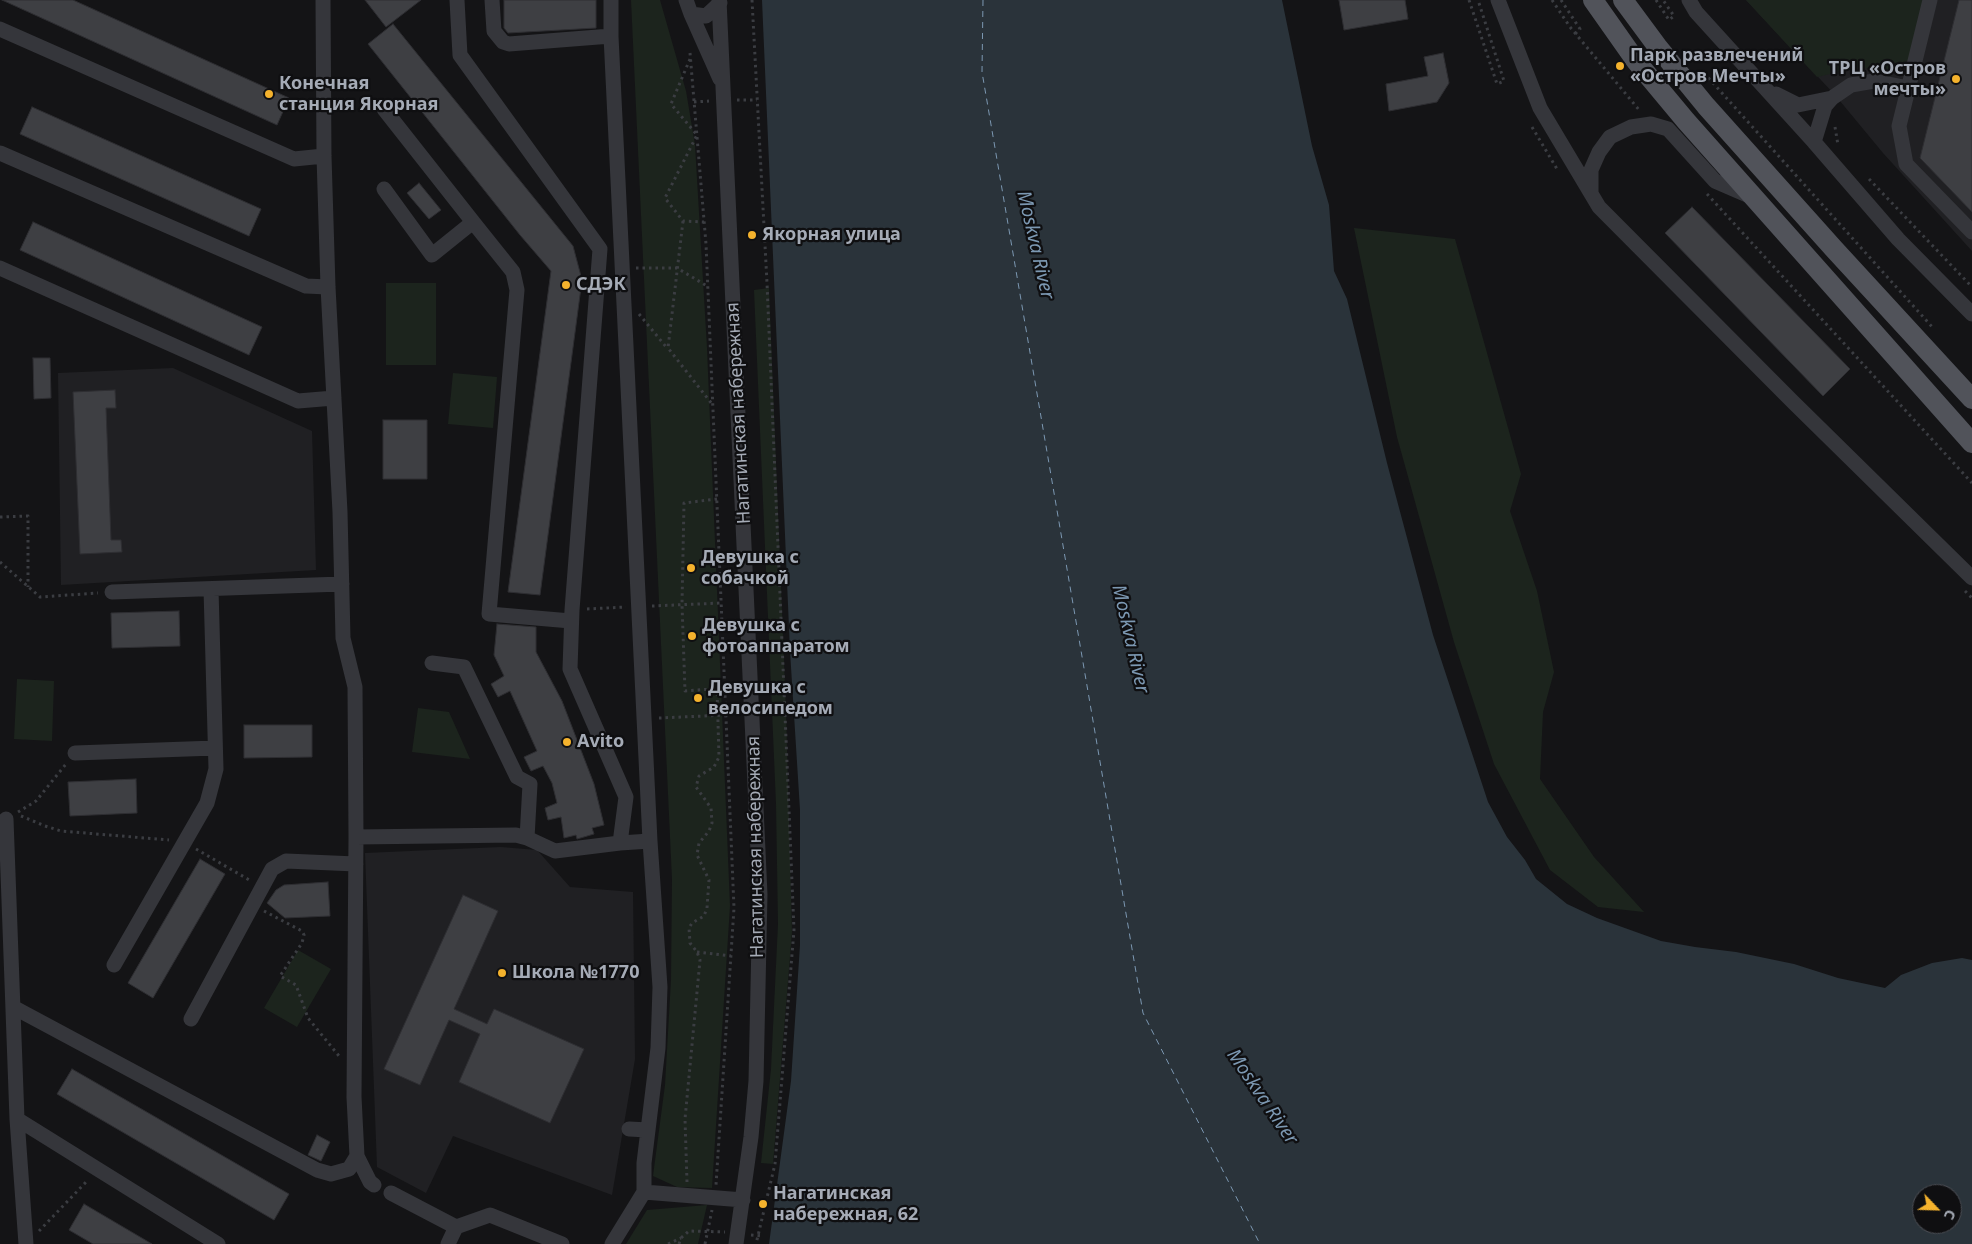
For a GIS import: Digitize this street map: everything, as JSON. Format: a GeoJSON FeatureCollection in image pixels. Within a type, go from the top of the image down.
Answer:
{"type":"FeatureCollection","features":[{"type":"Feature","properties":{"kind":"main road"},"geometry":{"type":"LineString","coordinates":[[1593,0],[1655,84],[1972,443]]}},
{"type":"Feature","properties":{"kind":"main road"},"geometry":{"type":"LineString","coordinates":[[1623,0],[1657,46],[1706,106],[1972,399]]}},
{"type":"Feature","properties":{"kind":"street"},"geometry":{"type":"LineString","coordinates":[[323,0],[324,156],[328,287],[343,638],[355,687],[354,1075],[358,1156],[370,1182],[374,1185]]}},
{"type":"Feature","properties":{"kind":"street"},"geometry":{"type":"LineString","coordinates":[[457,0],[460,55],[600,249],[572,616],[570,669],[626,797],[620,843]]}},
{"type":"Feature","properties":{"kind":"street"},"geometry":{"type":"LineString","coordinates":[[492,0],[494,32],[503,42],[509,44],[611,36]]}},
{"type":"Feature","properties":{"kind":"street"},"geometry":{"type":"LineString","coordinates":[[611,0],[611,36],[638,606],[650,841],[660,987],[658,1048],[644,1164],[644,1192],[612,1244]]}},
{"type":"Feature","properties":{"kind":"street"},"geometry":{"type":"LineString","coordinates":[[1498,0],[1540,108],[1599,207],[1786,396],[1972,578]]}},
{"type":"Feature","properties":{"kind":"street"},"geometry":{"type":"LineString","coordinates":[[1689,0],[1696,12],[1768,90],[1898,239],[1972,314]]}},
{"type":"Feature","properties":{"kind":"street"},"geometry":{"type":"LineString","coordinates":[[1930,0],[1899,126],[1906,164],[1972,232]]}},
{"type":"Feature","properties":{"kind":"street"},"geometry":{"type":"LineString","coordinates":[[688,7],[706,16],[720,2]]}},
{"type":"Feature","properties":{"kind":"street","name":"Нагатинская набережная"},"geometry":{"type":"LineString","coordinates":[[720,2],[760,894],[756,1081],[743,1200],[736,1244]]}},
{"type":"Feature","properties":{"kind":"street"},"geometry":{"type":"LineString","coordinates":[[688,7],[724,87]]}},
{"type":"Feature","properties":{"kind":"street"},"geometry":{"type":"LineString","coordinates":[[0,29],[294,159],[324,156]]}},
{"type":"Feature","properties":{"kind":"street"},"geometry":{"type":"LineString","coordinates":[[1814,142],[1825,106],[1832,98],[1851,85],[1874,81],[1908,88]]}},
{"type":"Feature","properties":{"kind":"street"},"geometry":{"type":"LineString","coordinates":[[1768,90],[1798,105],[1832,98]]}},
{"type":"Feature","properties":{"kind":"street"},"geometry":{"type":"LineString","coordinates":[[384,109],[513,272],[517,290],[489,614],[572,616]]}},
{"type":"Feature","properties":{"kind":"street"},"geometry":{"type":"LineString","coordinates":[[1591,194],[1592,170],[1599,152],[1610,137],[1631,127],[1651,124],[1668,129],[1715,181],[1755,198]]}},
{"type":"Feature","properties":{"kind":"street"},"geometry":{"type":"LineString","coordinates":[[0,153],[306,286],[328,287]]}},
{"type":"Feature","properties":{"kind":"street"},"geometry":{"type":"LineString","coordinates":[[384,189],[432,255],[473,222]]}},
{"type":"Feature","properties":{"kind":"street"},"geometry":{"type":"LineString","coordinates":[[0,268],[298,401],[334,398]]}},
{"type":"Feature","properties":{"kind":"street"},"geometry":{"type":"LineString","coordinates":[[112,592],[342,584]]}},
{"type":"Feature","properties":{"kind":"street"},"geometry":{"type":"LineString","coordinates":[[114,965],[207,803],[216,769],[211,589]]}},
{"type":"Feature","properties":{"kind":"street"},"geometry":{"type":"LineString","coordinates":[[432,663],[464,667],[517,777],[530,784],[527,838]]}},
{"type":"Feature","properties":{"kind":"street"},"geometry":{"type":"LineString","coordinates":[[75,753],[215,748]]}},
{"type":"Feature","properties":{"kind":"street"},"geometry":{"type":"LineString","coordinates":[[11,816],[13,1006],[17,1119],[30,1241]]}},
{"type":"Feature","properties":{"kind":"street"},"geometry":{"type":"LineString","coordinates":[[356,837],[516,836],[527,838],[555,851],[650,841]]}},
{"type":"Feature","properties":{"kind":"street"},"geometry":{"type":"LineString","coordinates":[[191,1019],[272,868],[286,861],[356,864]]}},
{"type":"Feature","properties":{"kind":"street"},"geometry":{"type":"LineString","coordinates":[[13,1006],[317,1170],[331,1174],[349,1169],[358,1156]]}},
{"type":"Feature","properties":{"kind":"street"},"geometry":{"type":"LineString","coordinates":[[17,1119],[218,1244]]}},
{"type":"Feature","properties":{"kind":"street"},"geometry":{"type":"LineString","coordinates":[[629,1129],[648,1130]]}},
{"type":"Feature","properties":{"kind":"street"},"geometry":{"type":"LineString","coordinates":[[644,1192],[743,1200]]}},
{"type":"Feature","properties":{"kind":"street"},"geometry":{"type":"LineString","coordinates":[[391,1193],[456,1227]]}},
{"type":"Feature","properties":{"kind":"street"},"geometry":{"type":"LineString","coordinates":[[448,1244],[456,1227],[490,1215],[562,1244]]}},
{"type":"Feature","properties":{"kind":"path"},"geometry":{"type":"LineString","coordinates":[[752,0],[767,283],[794,930],[775,1164],[756,1244]]}},
{"type":"Feature","properties":{"kind":"path"},"geometry":{"type":"LineString","coordinates":[[1469,0],[1497,84],[1504,81],[1478,0]]}},
{"type":"Feature","properties":{"kind":"path"},"geometry":{"type":"LineString","coordinates":[[1552,0],[1575,34],[1645,116]]}},
{"type":"Feature","properties":{"kind":"path"},"geometry":{"type":"LineString","coordinates":[[1561,0],[1580,29],[1575,34]]}},
{"type":"Feature","properties":{"kind":"path"},"geometry":{"type":"LineString","coordinates":[[1656,0],[1669,20],[1674,16],[1663,0]]}},
{"type":"Feature","properties":{"kind":"path"},"geometry":{"type":"LineString","coordinates":[[697,135],[671,104],[692,56],[692,79],[697,135],[704,222],[708,287],[734,908],[715,1198],[705,1244]]}},
{"type":"Feature","properties":{"kind":"path"},"geometry":{"type":"LineString","coordinates":[[1703,72],[1939,334]]}},
{"type":"Feature","properties":{"kind":"path"},"geometry":{"type":"LineString","coordinates":[[1834,121],[1838,144],[1844,151]]}},
{"type":"Feature","properties":{"kind":"path"},"geometry":{"type":"LineString","coordinates":[[668,348],[683,221],[665,198],[697,135]]}},
{"type":"Feature","properties":{"kind":"path"},"geometry":{"type":"LineString","coordinates":[[1863,172],[1972,288]]}},
{"type":"Feature","properties":{"kind":"path"},"geometry":{"type":"LineString","coordinates":[[1704,191],[1972,483]]}},
{"type":"Feature","properties":{"kind":"path"},"geometry":{"type":"LineString","coordinates":[[683,221],[704,222]]}},
{"type":"Feature","properties":{"kind":"path"},"geometry":{"type":"LineString","coordinates":[[622,268],[677,268],[708,287]]}},
{"type":"Feature","properties":{"kind":"path"},"geometry":{"type":"LineString","coordinates":[[623,295],[668,348],[713,406]]}},
{"type":"Feature","properties":{"kind":"path"},"geometry":{"type":"LineString","coordinates":[[717,499],[684,503],[682,604],[685,691],[725,688]]}},
{"type":"Feature","properties":{"kind":"path"},"geometry":{"type":"LineString","coordinates":[[0,517],[28,516],[28,587]]}},
{"type":"Feature","properties":{"kind":"path"},"geometry":{"type":"LineString","coordinates":[[0,562],[40,598],[112,592]]}},
{"type":"Feature","properties":{"kind":"path"},"geometry":{"type":"LineString","coordinates":[[654,606],[721,603]]}},
{"type":"Feature","properties":{"kind":"path"},"geometry":{"type":"LineString","coordinates":[[572,616],[638,606]]}},
{"type":"Feature","properties":{"kind":"path"},"geometry":{"type":"LineString","coordinates":[[688,1196],[685,1119],[700,960],[690,943],[689,928],[692,923],[704,916],[707,908],[709,880],[697,855],[699,843],[712,823],[712,815],[708,803],[696,787],[699,776],[714,767],[719,757],[717,688]]}},
{"type":"Feature","properties":{"kind":"path"},"geometry":{"type":"LineString","coordinates":[[644,719],[726,715]]}},
{"type":"Feature","properties":{"kind":"path"},"geometry":{"type":"LineString","coordinates":[[11,816],[36,801],[75,753]]}},
{"type":"Feature","properties":{"kind":"path"},"geometry":{"type":"LineString","coordinates":[[11,816],[61,831],[184,843],[262,888]]}},
{"type":"Feature","properties":{"kind":"path"},"geometry":{"type":"LineString","coordinates":[[252,905],[302,931],[304,936],[302,943],[280,976],[296,985],[308,1018],[354,1075]]}},
{"type":"Feature","properties":{"kind":"path"},"geometry":{"type":"LineString","coordinates":[[697,952],[731,956]]}},
{"type":"Feature","properties":{"kind":"path"},"geometry":{"type":"LineString","coordinates":[[30,1241],[97,1170]]}},
{"type":"Feature","properties":{"kind":"path"},"geometry":{"type":"LineString","coordinates":[[668,1244],[681,1238],[689,1231],[708,1230]]}},
{"type":"Feature","properties":{"kind":"path"},"geometry":{"type":"LineString","coordinates":[[679,1244],[681,1238]]}},
{"type":"Feature","properties":{"kind":"shaded area"},"geometry":{"type":"Polygon","coordinates":[[[631,0],[660,0],[686,91],[695,145],[707,348],[730,906],[712,1188],[677,1187],[653,1176],[665,1085],[671,980],[672,879],[631,0]]]}},
{"type":"Feature","properties":{"kind":"shaded area"},"geometry":{"type":"Polygon","coordinates":[[[1746,0],[1972,0],[1972,251],[1883,153],[1835,95],[1746,0]]]}},
{"type":"Feature","properties":{"kind":"shaded area"},"geometry":{"type":"Polygon","coordinates":[[[1746,0],[1926,0],[1912,58],[1891,69],[1856,68],[1817,77],[1746,0]]]}},
{"type":"Feature","properties":{"kind":"shaded area"},"geometry":{"type":"Polygon","coordinates":[[[1354,228],[1455,239],[1521,474],[1510,511],[1537,591],[1554,672],[1543,712],[1540,779],[1594,857],[1644,912],[1598,907],[1550,870],[1494,764],[1454,642],[1397,437],[1354,228]]]}},
{"type":"Feature","properties":{"kind":"shaded area"},"geometry":{"type":"Polygon","coordinates":[[[386,283],[436,283],[436,365],[386,365],[386,283]]]}},
{"type":"Feature","properties":{"kind":"shaded area"},"geometry":{"type":"Polygon","coordinates":[[[769,288],[786,712],[792,932],[773,1164],[761,1163],[771,1069],[778,924],[776,804],[754,290],[769,288]]]}},
{"type":"Feature","properties":{"kind":"shaded area"},"geometry":{"type":"Polygon","coordinates":[[[173,368],[312,431],[316,570],[61,585],[58,373],[173,368]]]}},
{"type":"Feature","properties":{"kind":"shaded area"},"geometry":{"type":"Polygon","coordinates":[[[453,373],[497,377],[493,428],[448,424],[453,373]]]}},
{"type":"Feature","properties":{"kind":"shaded area"},"geometry":{"type":"Polygon","coordinates":[[[17,679],[54,681],[52,741],[14,739],[17,679]]]}},
{"type":"Feature","properties":{"kind":"shaded area"},"geometry":{"type":"Polygon","coordinates":[[[418,708],[449,712],[470,759],[412,752],[418,708]]]}},
{"type":"Feature","properties":{"kind":"shaded area","name":"Школа №1770"},"geometry":{"type":"Polygon","coordinates":[[[501,847],[537,850],[570,887],[633,892],[635,1059],[612,1195],[453,1136],[426,1193],[377,1167],[365,853],[501,847]]]}},
{"type":"Feature","properties":{"kind":"shaded area"},"geometry":{"type":"Polygon","coordinates":[[[298,950],[331,969],[297,1027],[264,1008],[298,950]]]}},
{"type":"Feature","properties":{"kind":"shaded area"},"geometry":{"type":"Polygon","coordinates":[[[707,1205],[698,1244],[626,1244],[647,1210],[707,1205]]]}},
{"type":"Feature","properties":{"kind":"water","name":"Moskva River"},"geometry":{"type":"Polygon","coordinates":[[[762,0],[1282,0],[1312,146],[1329,205],[1334,271],[1347,299],[1387,463],[1433,635],[1488,802],[1507,837],[1525,860],[1536,879],[1567,904],[1597,918],[1661,941],[1736,952],[1794,964],[1838,978],[1885,988],[1901,975],[1932,963],[1962,958],[1972,960],[1972,1244],[769,1244],[791,1081],[800,945],[800,810],[790,651],[762,0]]]}},
{"type":"Feature","properties":{"kind":"building"},"geometry":{"type":"Polygon","coordinates":[[[2,0],[73,0],[289,98],[277,125],[2,0]]]}},
{"type":"Feature","properties":{"kind":"building"},"geometry":{"type":"Polygon","coordinates":[[[365,0],[421,0],[386,27],[365,0]]]}},
{"type":"Feature","properties":{"kind":"building"},"geometry":{"type":"Polygon","coordinates":[[[504,0],[596,0],[596,28],[508,33],[504,28],[504,0]]]}},
{"type":"Feature","properties":{"kind":"building"},"geometry":{"type":"Polygon","coordinates":[[[1339,0],[1405,0],[1408,19],[1344,30],[1339,0]]]}},
{"type":"Feature","properties":{"kind":"building","name":"ТРЦ «Остров мечты»"},"geometry":{"type":"Polygon","coordinates":[[[1959,0],[1972,0],[1972,212],[1920,158],[1959,0]]]}},
{"type":"Feature","properties":{"kind":"building"},"geometry":{"type":"Polygon","coordinates":[[[393,24],[573,246],[582,280],[540,595],[508,592],[551,271],[520,235],[368,44],[393,24]]]}},
{"type":"Feature","properties":{"kind":"building"},"geometry":{"type":"Polygon","coordinates":[[[1443,53],[1449,83],[1437,102],[1389,111],[1386,84],[1428,76],[1424,57],[1443,53]]]}},
{"type":"Feature","properties":{"kind":"building"},"geometry":{"type":"Polygon","coordinates":[[[32,107],[261,209],[249,236],[20,134],[32,107]]]}},
{"type":"Feature","properties":{"kind":"building"},"geometry":{"type":"Polygon","coordinates":[[[419,183],[441,210],[429,219],[407,193],[419,183]]]}},
{"type":"Feature","properties":{"kind":"building"},"geometry":{"type":"Polygon","coordinates":[[[1692,207],[1850,369],[1823,396],[1665,233],[1692,207]]]}},
{"type":"Feature","properties":{"kind":"building"},"geometry":{"type":"Polygon","coordinates":[[[33,222],[262,327],[249,355],[20,250],[33,222]]]}},
{"type":"Feature","properties":{"kind":"building"},"geometry":{"type":"Polygon","coordinates":[[[33,358],[50,358],[51,398],[34,399],[33,358]]]}},
{"type":"Feature","properties":{"kind":"building"},"geometry":{"type":"Polygon","coordinates":[[[115,390],[116,408],[106,408],[111,540],[121,540],[122,552],[80,554],[73,392],[115,390]]]}},
{"type":"Feature","properties":{"kind":"building"},"geometry":{"type":"Polygon","coordinates":[[[383,420],[427,420],[427,479],[383,479],[383,420]]]}},
{"type":"Feature","properties":{"kind":"building"},"geometry":{"type":"Polygon","coordinates":[[[179,611],[180,646],[112,648],[111,613],[179,611]]]}},
{"type":"Feature","properties":{"kind":"building"},"geometry":{"type":"Polygon","coordinates":[[[497,624],[536,627],[536,652],[562,701],[594,784],[604,825],[592,828],[594,834],[577,839],[576,835],[564,838],[561,817],[548,820],[545,808],[557,803],[552,783],[543,766],[531,771],[524,757],[537,751],[510,691],[498,697],[491,684],[504,676],[494,655],[497,624]]]}},
{"type":"Feature","properties":{"kind":"building"},"geometry":{"type":"Polygon","coordinates":[[[244,725],[312,725],[312,757],[244,758],[244,725]]]}},
{"type":"Feature","properties":{"kind":"building"},"geometry":{"type":"Polygon","coordinates":[[[136,779],[137,813],[70,816],[68,782],[136,779]]]}},
{"type":"Feature","properties":{"kind":"building"},"geometry":{"type":"Polygon","coordinates":[[[200,859],[225,874],[153,998],[128,983],[200,859]]]}},
{"type":"Feature","properties":{"kind":"building"},"geometry":{"type":"Polygon","coordinates":[[[328,882],[330,916],[285,918],[267,903],[276,890],[284,885],[328,882]]]}},
{"type":"Feature","properties":{"kind":"building"},"geometry":{"type":"Polygon","coordinates":[[[463,895],[498,911],[454,1009],[487,1024],[494,1009],[584,1049],[550,1123],[459,1082],[480,1034],[449,1020],[420,1085],[384,1069],[463,895]]]}},
{"type":"Feature","properties":{"kind":"building"},"geometry":{"type":"Polygon","coordinates":[[[72,1069],[289,1194],[274,1220],[57,1094],[72,1069]]]}},
{"type":"Feature","properties":{"kind":"building"},"geometry":{"type":"Polygon","coordinates":[[[317,1135],[330,1142],[321,1161],[308,1155],[317,1135]]]}},
{"type":"Feature","properties":{"kind":"building"},"geometry":{"type":"Polygon","coordinates":[[[84,1204],[152,1244],[93,1244],[69,1230],[84,1204]]]}},
{"type":"Feature","properties":{"kind":"ferry route"},"geometry":{"type":"LineString","coordinates":[[983,0],[982,72],[1143,1013],[1260,1244]]}},
{"type":"Feature","properties":{"kind":"place","name":"Парк развлечений «Остров Мечты»"},"geometry":{"type":"Point","coordinates":[1620,66]}},
{"type":"Feature","properties":{"kind":"place","name":"ТРЦ «Остров мечты»"},"geometry":{"type":"Point","coordinates":[1956,79]}},
{"type":"Feature","properties":{"kind":"place","name":"Конечная станция Якорная"},"geometry":{"type":"Point","coordinates":[269,94]}},
{"type":"Feature","properties":{"kind":"place","name":"Якорная улица"},"geometry":{"type":"Point","coordinates":[752,235]}},
{"type":"Feature","properties":{"kind":"place","name":"СДЭК"},"geometry":{"type":"Point","coordinates":[566,285]}},
{"type":"Feature","properties":{"kind":"place","name":"Девушка с собачкой"},"geometry":{"type":"Point","coordinates":[691,568]}},
{"type":"Feature","properties":{"kind":"place","name":"Девушка с фотоаппаратом"},"geometry":{"type":"Point","coordinates":[692,636]}},
{"type":"Feature","properties":{"kind":"place","name":"Девушка с велосипедом"},"geometry":{"type":"Point","coordinates":[698,698]}},
{"type":"Feature","properties":{"kind":"place","name":"Avito"},"geometry":{"type":"Point","coordinates":[567,742]}},
{"type":"Feature","properties":{"kind":"place","name":"Школа №1770"},"geometry":{"type":"Point","coordinates":[502,973]}},
{"type":"Feature","properties":{"kind":"place","name":"Нагатинская набережная, 62"},"geometry":{"type":"Point","coordinates":[763,1204]}}]}
